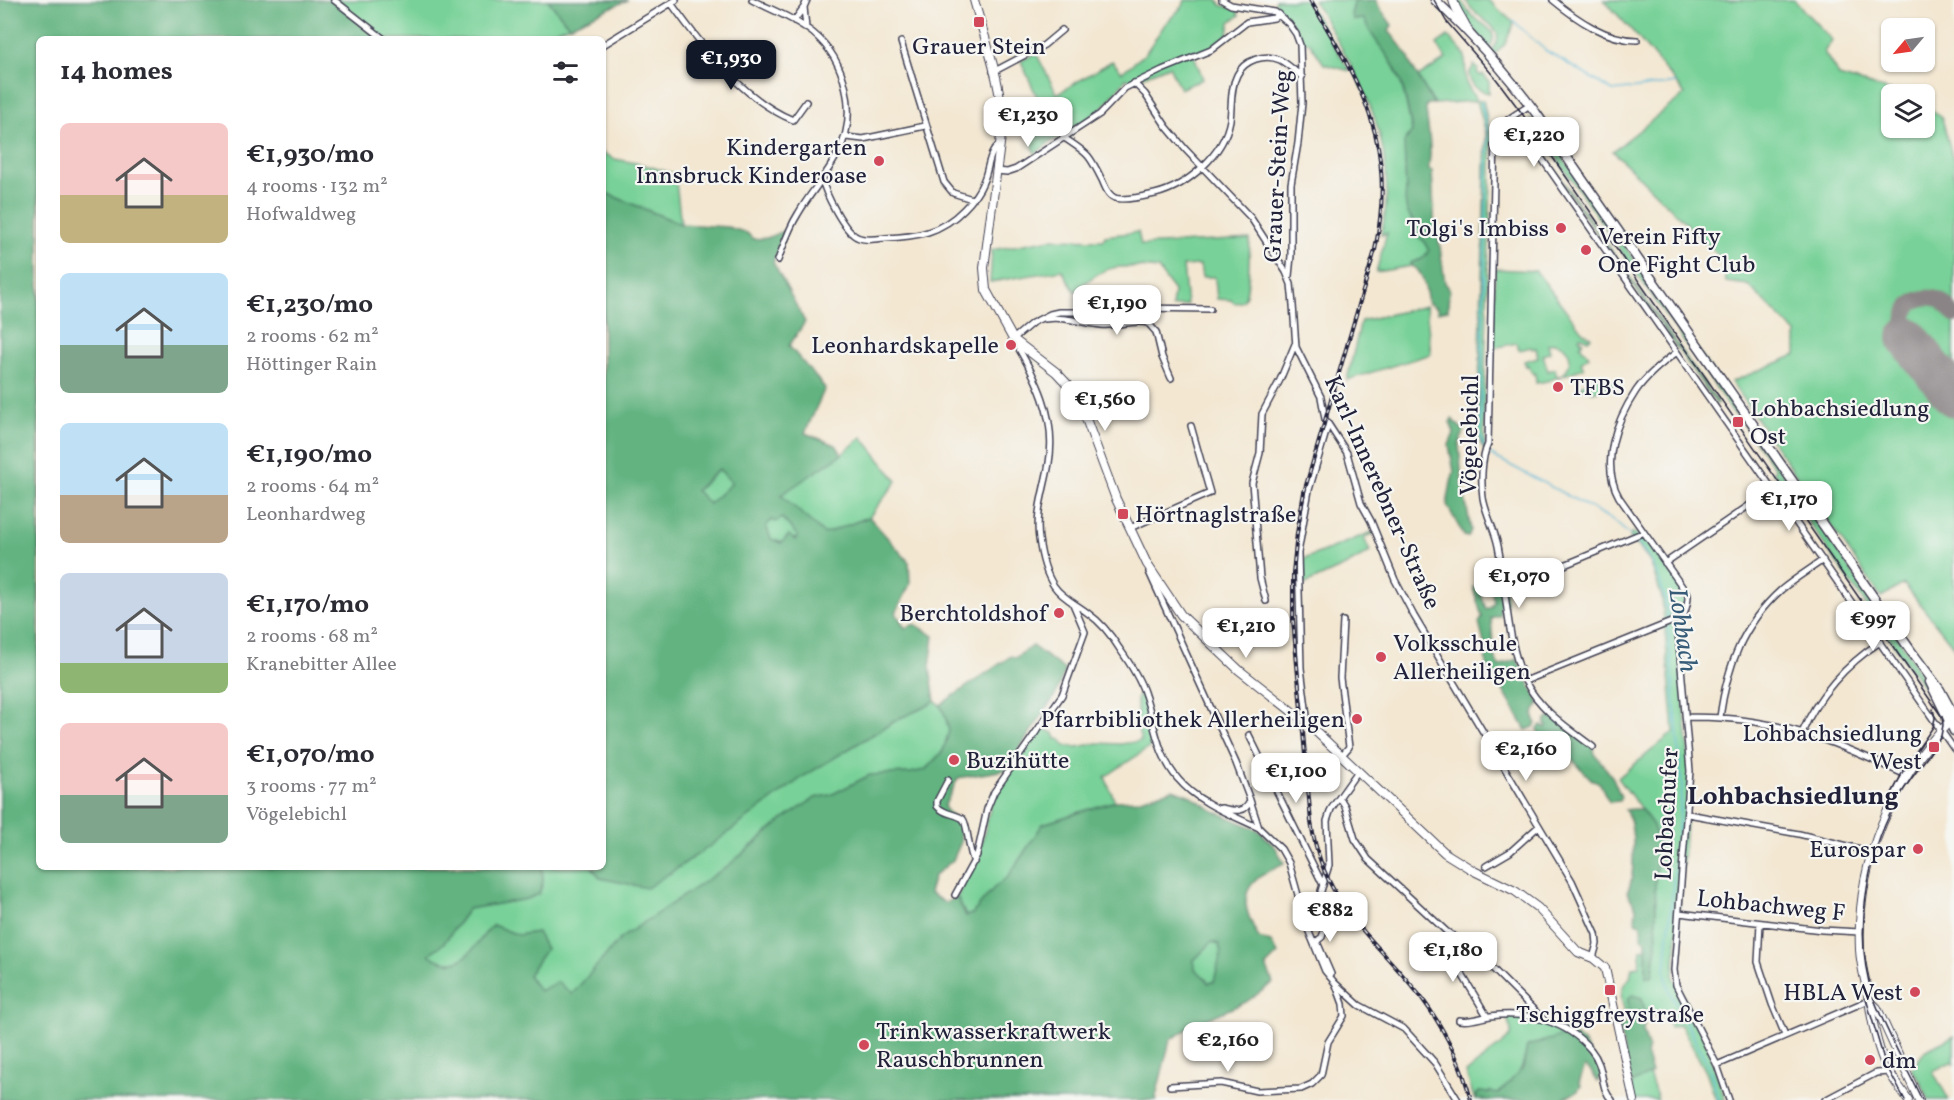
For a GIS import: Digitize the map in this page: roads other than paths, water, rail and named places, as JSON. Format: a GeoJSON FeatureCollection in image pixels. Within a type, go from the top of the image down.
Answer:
{"type":"FeatureCollection","features":[{"type":"Feature","properties":{"kind":"main road"},"geometry":{"type":"LineString","coordinates":[[1435,0],[1479,44],[1530,105],[1940,690],[1953,718],[1954,731]]}},
{"type":"Feature","properties":{"kind":"street"},"geometry":{"type":"LineString","coordinates":[[334,0],[380,36]]}},
{"type":"Feature","properties":{"kind":"street"},"geometry":{"type":"LineString","coordinates":[[752,0],[806,28],[828,48],[838,65],[848,103],[846,137],[838,154],[790,229],[778,260]]}},
{"type":"Feature","properties":{"kind":"street"},"geometry":{"type":"LineString","coordinates":[[794,21],[807,0]]}},
{"type":"Feature","properties":{"kind":"street"},"geometry":{"type":"LineString","coordinates":[[974,0],[1001,106],[1002,128],[984,280],[991,300],[1039,386],[1046,407],[1050,434],[1049,464],[1039,513],[1039,538],[1047,574],[1053,584],[1073,604],[1091,615],[1104,627],[1134,672],[1145,694],[1160,747],[1171,770],[1183,784],[1213,806],[1259,828],[1275,842],[1290,863],[1307,927],[1325,970],[1335,983],[1359,1005],[1404,1029],[1435,1063],[1458,1100]]}},
{"type":"Feature","properties":{"kind":"street"},"geometry":{"type":"LineString","coordinates":[[996,171],[1007,172],[1016,169],[1100,114],[1122,91],[1134,83],[1211,50],[1247,22],[1274,18],[1279,14],[1271,10],[1231,5],[1222,0]]}},
{"type":"Feature","properties":{"kind":"street"},"geometry":{"type":"LineString","coordinates":[[1453,0],[1465,22],[1468,33]]}},
{"type":"Feature","properties":{"kind":"street"},"geometry":{"type":"LineString","coordinates":[[1553,0],[1575,17],[1613,37],[1637,40]]}},
{"type":"Feature","properties":{"kind":"street"},"geometry":{"type":"LineString","coordinates":[[606,43],[673,1],[693,34],[717,63],[777,114],[792,120],[806,102]]}},
{"type":"Feature","properties":{"kind":"street"},"geometry":{"type":"LineString","coordinates":[[804,7],[806,28]]}},
{"type":"Feature","properties":{"kind":"street","name":"Grauer-Stein-Weg"},"geometry":{"type":"LineString","coordinates":[[1279,14],[1289,24],[1299,40],[1302,77],[1299,135],[1291,184],[1289,278]]}},
{"type":"Feature","properties":{"kind":"street"},"geometry":{"type":"LineString","coordinates":[[993,72],[1044,45],[1062,30]]}},
{"type":"Feature","properties":{"kind":"street"},"geometry":{"type":"LineString","coordinates":[[900,42],[942,178],[953,194],[972,199]]}},
{"type":"Feature","properties":{"kind":"street"},"geometry":{"type":"LineString","coordinates":[[1063,137],[1087,152],[1108,193],[1117,199],[1165,191],[1189,180],[1216,150],[1229,123],[1233,87],[1242,67],[1255,59],[1274,58],[1282,61],[1302,77]]}},
{"type":"Feature","properties":{"kind":"street","name":"Karl-Innerebner-Straße"},"geometry":{"type":"LineString","coordinates":[[1134,83],[1201,167],[1251,218],[1289,278],[1293,305],[1294,344],[1321,397],[1325,420],[1345,449],[1361,502],[1395,579],[1414,616],[1572,881],[1596,934],[1597,944],[1593,957]]}},
{"type":"Feature","properties":{"kind":"street","name":"Vögelebichl"},"geometry":{"type":"LineString","coordinates":[[1530,105],[1499,127],[1495,135],[1488,444],[1485,451],[1482,482],[1483,500],[1498,544],[1517,659],[1525,681],[1539,703],[1553,717],[1593,747]]}},
{"type":"Feature","properties":{"kind":"street"},"geometry":{"type":"LineString","coordinates":[[846,137],[863,139],[926,126]]}},
{"type":"Feature","properties":{"kind":"street"},"geometry":{"type":"LineString","coordinates":[[822,178],[825,190],[845,225],[853,234],[862,239],[914,237],[953,219],[972,199],[983,182],[993,150],[999,145]]}},
{"type":"Feature","properties":{"kind":"street"},"geometry":{"type":"LineString","coordinates":[[1494,146],[1528,148],[1540,156],[1954,749]]}},
{"type":"Feature","properties":{"kind":"street"},"geometry":{"type":"LineString","coordinates":[[1013,339],[1038,320],[1059,312],[1104,312],[1135,308],[1210,309]]}},
{"type":"Feature","properties":{"kind":"street"},"geometry":{"type":"LineString","coordinates":[[1038,320],[1053,318],[1077,320],[1102,326],[1128,322],[1148,323],[1156,332],[1162,357],[1171,378]]}},
{"type":"Feature","properties":{"kind":"street"},"geometry":{"type":"LineString","coordinates":[[1013,339],[1056,372],[1071,388],[1083,408],[1116,499],[1241,774],[1259,828]]}},
{"type":"Feature","properties":{"kind":"street"},"geometry":{"type":"LineString","coordinates":[[1266,601],[1260,578],[1251,483],[1260,453],[1262,414],[1280,380],[1294,344]]}},
{"type":"Feature","properties":{"kind":"street","name":"Lohbachufer"},"geometry":{"type":"LineString","coordinates":[[1677,352],[1656,368],[1636,390],[1621,418],[1611,453],[1611,480],[1640,534],[1688,595],[1689,603],[1681,618],[1678,632],[1690,771],[1674,977],[1717,1065],[1729,1100]]}},
{"type":"Feature","properties":{"kind":"street"},"geometry":{"type":"LineString","coordinates":[[1308,724],[1301,669],[1298,553],[1309,490],[1328,425]]}},
{"type":"Feature","properties":{"kind":"street"},"geometry":{"type":"LineString","coordinates":[[1130,528],[1210,493],[1191,426]]}},
{"type":"Feature","properties":{"kind":"street"},"geometry":{"type":"LineString","coordinates":[[1665,563],[1773,489]]}},
{"type":"Feature","properties":{"kind":"street"},"geometry":{"type":"LineString","coordinates":[[1528,580],[1640,534]]}},
{"type":"Feature","properties":{"kind":"street"},"geometry":{"type":"LineString","coordinates":[[1720,717],[1724,687],[1743,637],[1758,615],[1779,592],[1823,560]]}},
{"type":"Feature","properties":{"kind":"street"},"geometry":{"type":"LineString","coordinates":[[1147,564],[1175,607],[1189,622],[1239,670],[1308,724],[1445,853],[1474,871],[1515,891],[1538,908],[1578,952],[1593,957],[1605,968],[1634,1100]]}},
{"type":"Feature","properties":{"kind":"street"},"geometry":{"type":"LineString","coordinates":[[956,895],[978,853],[989,803],[994,792],[1066,686],[1085,632],[1073,604]]}},
{"type":"Feature","properties":{"kind":"street"},"geometry":{"type":"LineString","coordinates":[[1525,681],[1681,618]]}},
{"type":"Feature","properties":{"kind":"street"},"geometry":{"type":"LineString","coordinates":[[1342,755],[1349,747],[1340,678],[1343,621]]}},
{"type":"Feature","properties":{"kind":"street"},"geometry":{"type":"LineString","coordinates":[[1802,733],[1819,702],[1836,679],[1880,642]]}},
{"type":"Feature","properties":{"kind":"street"},"geometry":{"type":"LineString","coordinates":[[1686,717],[1720,717],[1763,723],[1802,733],[1849,750],[1906,775]]}},
{"type":"Feature","properties":{"kind":"street"},"geometry":{"type":"LineString","coordinates":[[1908,1100],[1888,1066],[1869,1012],[1869,1000],[1862,967],[1860,932],[1864,891],[1872,852],[1884,816],[1906,775],[1953,718]]}},
{"type":"Feature","properties":{"kind":"street"},"geometry":{"type":"LineString","coordinates":[[1249,735],[1323,885]]}},
{"type":"Feature","properties":{"kind":"street"},"geometry":{"type":"LineString","coordinates":[[1317,941],[1322,937],[1324,931],[1321,897],[1329,865],[1327,821],[1331,809],[1358,771]]}},
{"type":"Feature","properties":{"kind":"street"},"geometry":{"type":"LineString","coordinates":[[948,780],[937,801],[937,806],[940,811],[963,820],[967,825],[970,854],[974,862]]}},
{"type":"Feature","properties":{"kind":"street"},"geometry":{"type":"LineString","coordinates":[[1340,798],[1345,806],[1354,839],[1365,856],[1404,894],[1450,933],[1473,949],[1543,1019]]}},
{"type":"Feature","properties":{"kind":"street"},"geometry":{"type":"LineString","coordinates":[[1213,806],[1242,810],[1247,807],[1250,800]]}},
{"type":"Feature","properties":{"kind":"street"},"geometry":{"type":"LineString","coordinates":[[1688,814],[1799,834],[1872,852]]}},
{"type":"Feature","properties":{"kind":"street"},"geometry":{"type":"LineString","coordinates":[[1486,866],[1510,852],[1539,826]]}},
{"type":"Feature","properties":{"kind":"street"},"geometry":{"type":"LineString","coordinates":[[1170,1086],[1221,1083],[1257,1091],[1301,1089],[1312,1084],[1321,1075],[1328,1042],[1344,1016],[1343,1004],[1304,912]]}},
{"type":"Feature","properties":{"kind":"street","name":"Lohbachweg F"},"geometry":{"type":"LineString","coordinates":[[1679,913],[1822,930],[1860,932]]}},
{"type":"Feature","properties":{"kind":"street"},"geometry":{"type":"LineString","coordinates":[[1760,922],[1758,962],[1785,1035]]}},
{"type":"Feature","properties":{"kind":"street"},"geometry":{"type":"LineString","coordinates":[[1450,933],[1458,951],[1462,976],[1487,1016]]}},
{"type":"Feature","properties":{"kind":"street"},"geometry":{"type":"LineString","coordinates":[[1717,1065],[1869,1000]]}},
{"type":"Feature","properties":{"kind":"street"},"geometry":{"type":"LineString","coordinates":[[1869,1000],[1877,1008],[1919,1100]]}},
{"type":"Feature","properties":{"kind":"street"},"geometry":{"type":"LineString","coordinates":[[1459,1020],[1476,1020],[1487,1016],[1524,1016],[1543,1019],[1567,1030],[1593,1052],[1603,1073],[1604,1090],[1612,1100]]}},
{"type":"Feature","properties":{"kind":"street"},"geometry":{"type":"LineString","coordinates":[[1888,1066],[1888,1056],[1893,1055],[1901,1059]]}},
{"type":"Feature","properties":{"kind":"street"},"geometry":{"type":"LineString","coordinates":[[1825,1100],[1888,1066],[1900,1068],[1901,1059]]}},
{"type":"Feature","properties":{"kind":"street"},"geometry":{"type":"LineString","coordinates":[[1876,1073],[1888,1066]]}},
{"type":"Feature","properties":{"kind":"waterway"},"geometry":{"type":"LineString","coordinates":[[1513,21],[1545,50],[1613,91],[1676,83]]}},
{"type":"Feature","properties":{"kind":"waterway","name":"Lohbach"},"geometry":{"type":"LineString","coordinates":[[1481,102],[1488,134],[1480,436],[1484,447]]}},
{"type":"Feature","properties":{"kind":"waterway","name":"Lohbach"},"geometry":{"type":"LineString","coordinates":[[1487,451],[1602,514],[1630,535]]}},
{"type":"Feature","properties":{"kind":"waterway","name":"Lohbach"},"geometry":{"type":"LineString","coordinates":[[1633,539],[1648,556],[1658,576],[1668,620]]}},
{"type":"Feature","properties":{"kind":"waterway","name":"Lohbach"},"geometry":{"type":"LineString","coordinates":[[1668,625],[1682,788],[1665,970],[1668,988],[1708,1065],[1719,1100]]}},
{"type":"Feature","properties":{"kind":"tram line"},"geometry":{"type":"LineString","coordinates":[[1434,0],[1446,21],[1497,80],[1521,112],[1942,717],[1941,736],[1900,795],[1885,825],[1870,873],[1864,924],[1864,949],[1873,996],[1922,1100]]}},
{"type":"Feature","properties":{"kind":"tram line"},"geometry":{"type":"LineString","coordinates":[[1890,798],[1904,769],[1933,727],[1935,718],[1933,709]]}},
{"type":"Feature","properties":{"kind":"tram line"},"geometry":{"type":"LineString","coordinates":[[1862,985],[1885,1063],[1905,1100]]}},
{"type":"Feature","properties":{"kind":"railway"},"geometry":{"type":"LineString","coordinates":[[1310,0],[1346,61],[1360,90],[1371,118],[1382,178],[1381,212],[1375,250],[1304,492],[1297,533],[1293,573],[1293,620],[1311,822],[1317,851],[1326,876],[1338,898],[1352,918],[1403,975],[1429,1009],[1457,1059],[1471,1100]]}},
{"type":"Feature","properties":{"kind":"place","name":"Grauer Stein"},"geometry":{"type":"Point","coordinates":[979,22]}},
{"type":"Feature","properties":{"kind":"place","name":"Kindergarten Innsbruck Kinderoase"},"geometry":{"type":"Point","coordinates":[879,161]}},
{"type":"Feature","properties":{"kind":"place","name":"Tolgi's Imbiss"},"geometry":{"type":"Point","coordinates":[1561,228]}},
{"type":"Feature","properties":{"kind":"place","name":"Verein Fifty One Fight Club"},"geometry":{"type":"Point","coordinates":[1586,250]}},
{"type":"Feature","properties":{"kind":"place","name":"Leonhardskapelle"},"geometry":{"type":"Point","coordinates":[1011,345]}},
{"type":"Feature","properties":{"kind":"place","name":"TFBS"},"geometry":{"type":"Point","coordinates":[1558,387]}},
{"type":"Feature","properties":{"kind":"place","name":"Lohbachsiedlung Ost"},"geometry":{"type":"Point","coordinates":[1738,422]}},
{"type":"Feature","properties":{"kind":"place","name":"Hörtnaglstraße"},"geometry":{"type":"Point","coordinates":[1123,514]}},
{"type":"Feature","properties":{"kind":"place","name":"Berchtoldshof"},"geometry":{"type":"Point","coordinates":[1059,613]}},
{"type":"Feature","properties":{"kind":"place","name":"Volksschule Allerheiligen"},"geometry":{"type":"Point","coordinates":[1381,657]}},
{"type":"Feature","properties":{"kind":"place","name":"Pfarrbibliothek Allerheiligen"},"geometry":{"type":"Point","coordinates":[1357,719]}},
{"type":"Feature","properties":{"kind":"place","name":"Lohbachsiedlung West"},"geometry":{"type":"Point","coordinates":[1934,747]}},
{"type":"Feature","properties":{"kind":"place","name":"Buzihütte"},"geometry":{"type":"Point","coordinates":[954,760]}},
{"type":"Feature","properties":{"kind":"place","name":"Eurospar"},"geometry":{"type":"Point","coordinates":[1918,849]}},
{"type":"Feature","properties":{"kind":"place","name":"Tschiggfreystraße"},"geometry":{"type":"Point","coordinates":[1610,990]}},
{"type":"Feature","properties":{"kind":"place","name":"HBLA West"},"geometry":{"type":"Point","coordinates":[1915,992]}},
{"type":"Feature","properties":{"kind":"place","name":"Trinkwasserkraftwerk Rauschbrunnen"},"geometry":{"type":"Point","coordinates":[864,1045]}},
{"type":"Feature","properties":{"kind":"place","name":"dm"},"geometry":{"type":"Point","coordinates":[1870,1060]}},
{"type":"Feature","properties":{"kind":"district","name":"Lohbachsiedlung"},"geometry":{"type":"Point","coordinates":[1793,795]}}]}
